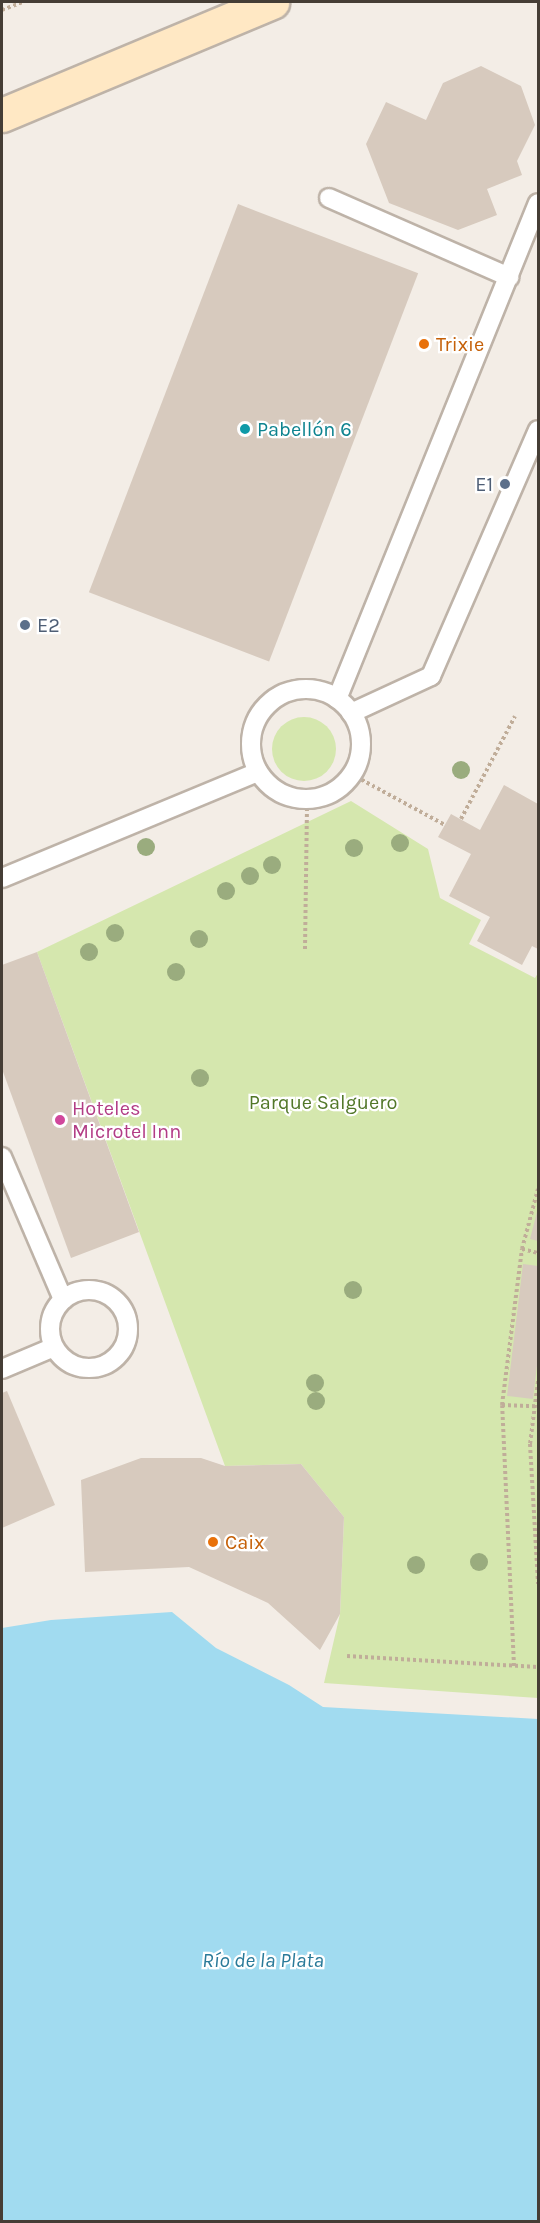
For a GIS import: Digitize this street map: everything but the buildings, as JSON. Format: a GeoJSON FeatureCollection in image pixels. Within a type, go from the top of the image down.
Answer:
{"type":"FeatureCollection","features":[{"type":"Feature","properties":{"kind":"main road"},"geometry":{"type":"LineString","coordinates":[[2,115],[272,2]]}},
{"type":"Feature","properties":{"kind":"lane"},"geometry":{"type":"LineString","coordinates":[[329,198],[509,277]]}},
{"type":"Feature","properties":{"kind":"lane"},"geometry":{"type":"LineString","coordinates":[[337,699],[538,203]]}},
{"type":"Feature","properties":{"kind":"lane"},"geometry":{"type":"LineString","coordinates":[[351,713],[431,676],[538,430]]}},
{"type":"Feature","properties":{"kind":"lane"},"geometry":{"type":"LineString","coordinates":[[302,689],[321,691],[337,699],[351,713],[359,730],[361,750],[351,774],[326,795],[307,800],[287,796],[270,787],[258,772],[252,754],[251,736],[257,718],[269,704],[284,693],[302,689]]}},
{"type":"Feature","properties":{"kind":"lane"},"geometry":{"type":"LineString","coordinates":[[2,878],[258,772]]}},
{"type":"Feature","properties":{"kind":"lane"},"geometry":{"type":"LineString","coordinates":[[2,1157],[63,1299]]}},
{"type":"Feature","properties":{"kind":"lane"},"geometry":{"type":"LineString","coordinates":[[87,1289],[112,1296],[127,1316],[129,1329],[120,1353],[99,1367],[73,1365],[54,1347],[50,1321],[63,1299],[87,1289]]}},
{"type":"Feature","properties":{"kind":"lane"},"geometry":{"type":"LineString","coordinates":[[2,1369],[54,1347]]}},
{"type":"Feature","properties":{"kind":"path"},"geometry":{"type":"LineString","coordinates":[[2,10],[23,2]]}},
{"type":"Feature","properties":{"kind":"path"},"geometry":{"type":"LineString","coordinates":[[461,819],[515,716]]}},
{"type":"Feature","properties":{"kind":"path"},"geometry":{"type":"LineString","coordinates":[[351,774],[445,825]]}},
{"type":"Feature","properties":{"kind":"path"},"geometry":{"type":"LineString","coordinates":[[305,949],[307,800]]}},
{"type":"Feature","properties":{"kind":"path"},"geometry":{"type":"LineString","coordinates":[[514,1666],[502,1405],[522,1249],[538,1189]]}},
{"type":"Feature","properties":{"kind":"path"},"geometry":{"type":"LineString","coordinates":[[522,1249],[538,1253]]}},
{"type":"Feature","properties":{"kind":"path"},"geometry":{"type":"LineString","coordinates":[[538,1381],[530,1444],[538,1584]]}},
{"type":"Feature","properties":{"kind":"path"},"geometry":{"type":"LineString","coordinates":[[502,1405],[535,1406]]}},
{"type":"Feature","properties":{"kind":"path"},"geometry":{"type":"LineString","coordinates":[[347,1656],[538,1667]]}},
{"type":"Feature","properties":{"kind":"green space"},"geometry":{"type":"Polygon","coordinates":[[[304,717],[322,722],[327,726],[331,731],[336,749],[331,767],[327,772],[322,776],[304,781],[286,776],[281,772],[277,767],[272,749],[277,731],[281,726],[286,722],[304,717]]]}},
{"type":"Feature","properties":{"kind":"green space","name":"Parque Salguero"},"geometry":{"type":"Polygon","coordinates":[[[351,801],[428,849],[440,898],[481,920],[469,944],[535,978],[538,973],[538,1698],[324,1683],[340,1614],[344,1517],[301,1464],[225,1466],[37,952],[351,801]]]}},
{"type":"Feature","properties":{"kind":"water","name":"Río de la Plata"},"geometry":{"type":"Polygon","coordinates":[[[172,1612],[216,1648],[289,1685],[323,1707],[538,1719],[538,2221],[2,2221],[2,1628],[51,1620],[172,1612]]]}},
{"type":"Feature","properties":{"kind":"place","name":"Trixie"},"geometry":{"type":"Point","coordinates":[424,344]}},
{"type":"Feature","properties":{"kind":"place","name":"Pabellón 6"},"geometry":{"type":"Point","coordinates":[245,429]}},
{"type":"Feature","properties":{"kind":"place","name":"E1"},"geometry":{"type":"Point","coordinates":[505,484]}},
{"type":"Feature","properties":{"kind":"place","name":"E2"},"geometry":{"type":"Point","coordinates":[25,625]}},
{"type":"Feature","properties":{"kind":"place","name":"Hoteles Microtel Inn"},"geometry":{"type":"Point","coordinates":[60,1120]}},
{"type":"Feature","properties":{"kind":"place","name":"Caix"},"geometry":{"type":"Point","coordinates":[213,1542]}}]}
